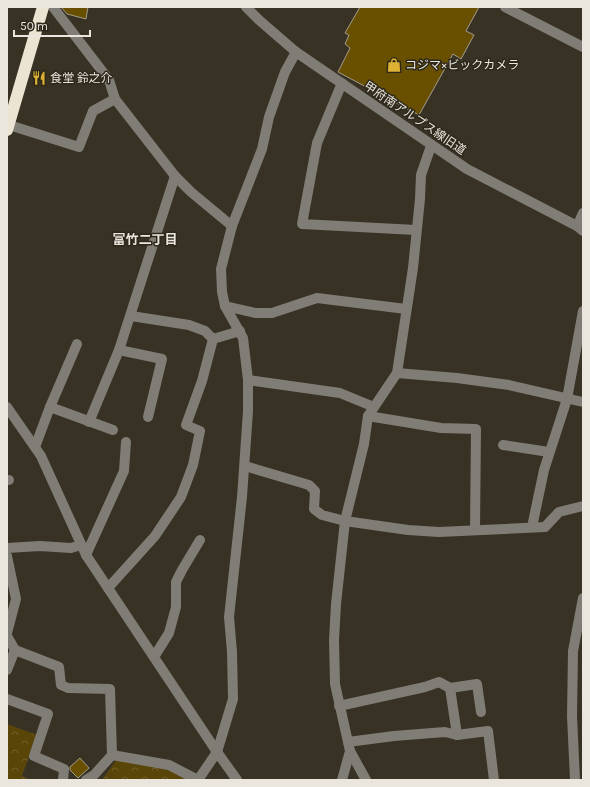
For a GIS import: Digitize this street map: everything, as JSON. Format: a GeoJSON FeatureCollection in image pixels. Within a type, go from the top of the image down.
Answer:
{"type":"FeatureCollection","features":[{"type":"Feature","properties":{"kind":"highway"},"geometry":{"type":"LineString","coordinates":[[8,127],[43,7]]}},
{"type":"Feature","properties":{"kind":"street"},"geometry":{"type":"LineString","coordinates":[[54,7],[109,80],[115,99],[175,176],[191,192],[232,226]]}},
{"type":"Feature","properties":{"kind":"street","name":"甲府南アルプス線旧道"},"geometry":{"type":"LineString","coordinates":[[246,7],[296,52],[431,146],[467,169],[580,229]]}},
{"type":"Feature","properties":{"kind":"street"},"geometry":{"type":"LineString","coordinates":[[505,7],[583,47]]}},
{"type":"Feature","properties":{"kind":"street"},"geometry":{"type":"LineString","coordinates":[[112,755],[169,765],[198,780],[216,752],[233,699],[232,652],[229,618],[245,466],[248,380],[243,338],[226,306],[222,292],[221,269],[232,226],[262,149],[271,111],[285,72],[296,52]]}},
{"type":"Feature","properties":{"kind":"street"},"geometry":{"type":"LineString","coordinates":[[342,83],[317,143],[302,224],[416,230]]}},
{"type":"Feature","properties":{"kind":"street"},"geometry":{"type":"LineString","coordinates":[[8,127],[79,147],[93,111],[115,99]]}},
{"type":"Feature","properties":{"kind":"street"},"geometry":{"type":"LineString","coordinates":[[366,780],[349,747],[335,684],[334,640],[336,604],[346,522],[364,444],[368,416],[396,373],[413,268],[420,199],[420,175],[431,146]]}},
{"type":"Feature","properties":{"kind":"street"},"geometry":{"type":"LineString","coordinates":[[89,422],[119,350],[175,176]]}},
{"type":"Feature","properties":{"kind":"street"},"geometry":{"type":"LineString","coordinates":[[580,229],[583,213]]}},
{"type":"Feature","properties":{"kind":"street"},"geometry":{"type":"LineString","coordinates":[[226,306],[255,313],[272,313],[317,298],[406,309]]}},
{"type":"Feature","properties":{"kind":"street"},"geometry":{"type":"LineString","coordinates":[[532,527],[544,470],[567,399],[583,311]]}},
{"type":"Feature","properties":{"kind":"street"},"geometry":{"type":"LineString","coordinates":[[130,316],[189,325],[205,331],[213,339]]}},
{"type":"Feature","properties":{"kind":"street"},"geometry":{"type":"LineString","coordinates":[[213,339],[240,331]]}},
{"type":"Feature","properties":{"kind":"street"},"geometry":{"type":"LineString","coordinates":[[108,588],[155,536],[181,497],[193,465],[200,431],[186,425],[202,381],[213,339]]}},
{"type":"Feature","properties":{"kind":"street"},"geometry":{"type":"LineString","coordinates":[[35,447],[50,407],[77,344]]}},
{"type":"Feature","properties":{"kind":"street"},"geometry":{"type":"LineString","coordinates":[[119,350],[162,359],[148,417]]}},
{"type":"Feature","properties":{"kind":"street"},"geometry":{"type":"LineString","coordinates":[[396,373],[457,378],[509,385],[583,402]]}},
{"type":"Feature","properties":{"kind":"street"},"geometry":{"type":"LineString","coordinates":[[248,380],[340,393],[374,407]]}},
{"type":"Feature","properties":{"kind":"street"},"geometry":{"type":"LineString","coordinates":[[7,407],[41,456],[86,555],[216,752],[237,780]]}},
{"type":"Feature","properties":{"kind":"street"},"geometry":{"type":"LineString","coordinates":[[50,407],[113,430]]}},
{"type":"Feature","properties":{"kind":"street"},"geometry":{"type":"LineString","coordinates":[[368,416],[441,428],[476,429],[475,530]]}},
{"type":"Feature","properties":{"kind":"street"},"geometry":{"type":"LineString","coordinates":[[86,555],[124,471],[126,442]]}},
{"type":"Feature","properties":{"kind":"street"},"geometry":{"type":"LineString","coordinates":[[503,445],[549,452]]}},
{"type":"Feature","properties":{"kind":"street"},"geometry":{"type":"LineString","coordinates":[[245,466],[309,484],[315,491],[314,509],[322,515],[346,522],[408,530],[439,532],[546,527],[559,512],[583,506]]}},
{"type":"Feature","properties":{"kind":"street"},"geometry":{"type":"LineString","coordinates":[[154,657],[169,633],[176,607],[176,582],[200,540]]}},
{"type":"Feature","properties":{"kind":"street"},"geometry":{"type":"LineString","coordinates":[[7,548],[40,546],[71,548],[81,545]]}},
{"type":"Feature","properties":{"kind":"street"},"geometry":{"type":"LineString","coordinates":[[7,556],[16,599],[7,634],[15,650],[59,667],[61,685],[68,688],[110,689],[112,755],[94,775],[86,780]]}},
{"type":"Feature","properties":{"kind":"street"},"geometry":{"type":"LineString","coordinates":[[575,780],[572,708],[573,651],[583,598]]}},
{"type":"Feature","properties":{"kind":"street"},"geometry":{"type":"LineString","coordinates":[[7,670],[15,650]]}},
{"type":"Feature","properties":{"kind":"street"},"geometry":{"type":"LineString","coordinates":[[339,706],[425,687],[439,682],[450,688],[477,684],[481,712]]}},
{"type":"Feature","properties":{"kind":"street"},"geometry":{"type":"LineString","coordinates":[[450,688],[457,735]]}},
{"type":"Feature","properties":{"kind":"street"},"geometry":{"type":"LineString","coordinates":[[7,700],[48,714],[34,756],[64,769],[63,780]]}},
{"type":"Feature","properties":{"kind":"street"},"geometry":{"type":"LineString","coordinates":[[349,747],[394,736],[445,732],[457,735],[488,731],[494,780]]}},
{"type":"Feature","properties":{"kind":"street"},"geometry":{"type":"LineString","coordinates":[[342,780],[349,747]]}},
{"type":"Feature","properties":{"kind":"green space"},"geometry":{"type":"Polygon","coordinates":[[[7,724],[37,735],[22,776],[30,780],[7,780],[7,724]]]}},
{"type":"Feature","properties":{"kind":"green space"},"geometry":{"type":"Polygon","coordinates":[[[117,759],[167,769],[188,780],[102,780],[117,759]]]}},
{"type":"Feature","properties":{"kind":"building"},"geometry":{"type":"Polygon","coordinates":[[[61,7],[88,7],[86,19],[67,14],[61,7]]]}},
{"type":"Feature","properties":{"kind":"building","name":"コジマ×ビックカメラ"},"geometry":{"type":"Polygon","coordinates":[[[360,7],[479,7],[466,31],[474,35],[461,59],[453,54],[419,115],[338,72],[350,48],[345,44],[349,35],[345,33],[360,7]]]}},
{"type":"Feature","properties":{"kind":"building"},"geometry":{"type":"Polygon","coordinates":[[[80,758],[89,768],[78,778],[70,770],[70,767],[80,758]]]}},
{"type":"Feature","properties":{"kind":"place","name":"コジマ×ビックカメラ"},"geometry":{"type":"Point","coordinates":[394,65]}},
{"type":"Feature","properties":{"kind":"place","name":"食堂 鈴之介"},"geometry":{"type":"Point","coordinates":[39,78]}},
{"type":"Feature","properties":{"kind":"district","name":"富竹二丁目"},"geometry":{"type":"Point","coordinates":[145,239]}}]}
